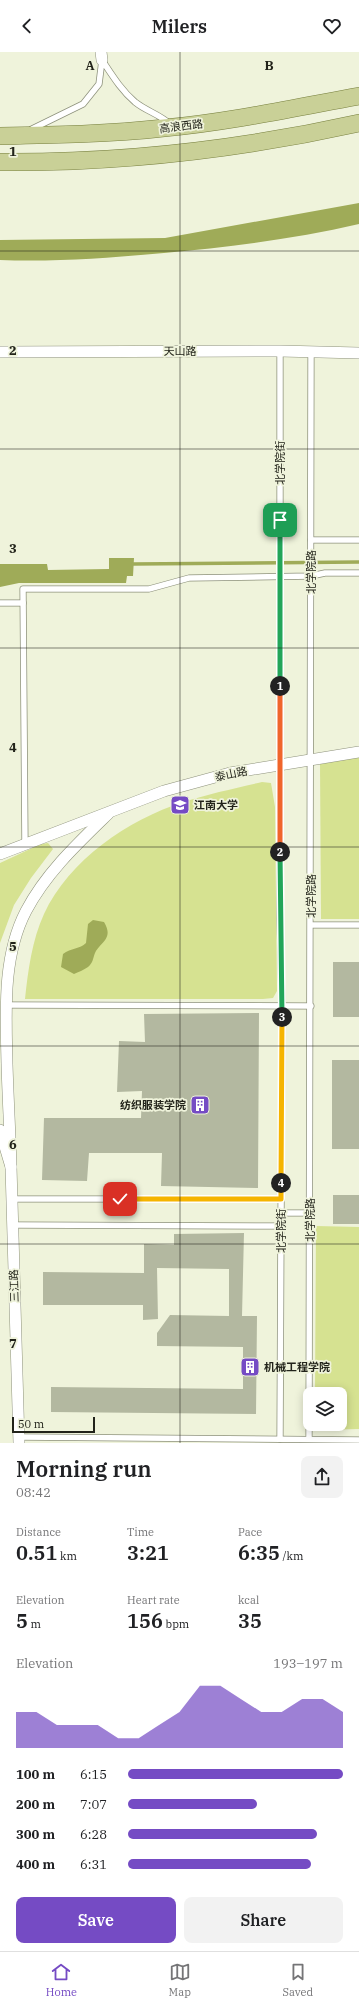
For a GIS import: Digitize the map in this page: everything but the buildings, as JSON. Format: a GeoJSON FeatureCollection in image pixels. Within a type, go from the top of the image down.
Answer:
{"type":"FeatureCollection","features":[{"type":"Feature","properties":{"kind":"main road","name":"高浪西路"},"geometry":{"type":"LineString","coordinates":[[0,136],[64,135],[173,127],[271,113],[359,96]]}},
{"type":"Feature","properties":{"kind":"main road"},"geometry":{"type":"LineString","coordinates":[[0,162],[99,159],[169,153],[251,143],[359,123]]}},
{"type":"Feature","properties":{"kind":"street","name":"天山路"},"geometry":{"type":"LineString","coordinates":[[0,352],[359,352]]}},
{"type":"Feature","properties":{"kind":"street","name":"泰山路"},"geometry":{"type":"LineString","coordinates":[[0,854],[108,814],[164,791],[230,772],[359,752]]}},
{"type":"Feature","properties":{"kind":"street"},"geometry":{"type":"LineString","coordinates":[[11,1167],[5,1005],[8,975],[15,942],[25,913],[39,890],[58,865],[108,814]]}},
{"type":"Feature","properties":{"kind":"street","name":"三江路"},"geometry":{"type":"LineString","coordinates":[[0,1130],[11,1167],[19,1440]]}},
{"type":"Feature","properties":{"kind":"lane"},"geometry":{"type":"LineString","coordinates":[[102,56],[120,86],[136,102],[161,116],[173,127]]}},
{"type":"Feature","properties":{"kind":"lane"},"geometry":{"type":"LineString","coordinates":[[18,136],[83,104],[99,84],[102,56]]}},
{"type":"Feature","properties":{"kind":"lane","name":"北学院街"},"geometry":{"type":"LineString","coordinates":[[280,351],[280,765],[282,1005],[280,1439]]}},
{"type":"Feature","properties":{"kind":"lane","name":"北学院路"},"geometry":{"type":"LineString","coordinates":[[309,1439],[311,1006],[311,352]]}},
{"type":"Feature","properties":{"kind":"lane"},"geometry":{"type":"LineString","coordinates":[[311,540],[359,540]]}},
{"type":"Feature","properties":{"kind":"lane"},"geometry":{"type":"LineString","coordinates":[[25,845],[23,589],[149,589],[189,578],[311,576],[325,572],[359,573]]}},
{"type":"Feature","properties":{"kind":"lane"},"geometry":{"type":"LineString","coordinates":[[0,603],[23,603]]}},
{"type":"Feature","properties":{"kind":"lane"},"geometry":{"type":"LineString","coordinates":[[311,925],[359,925]]}},
{"type":"Feature","properties":{"kind":"lane"},"geometry":{"type":"LineString","coordinates":[[5,1005],[311,1006]]}},
{"type":"Feature","properties":{"kind":"lane"},"geometry":{"type":"LineString","coordinates":[[12,1199],[281,1199]]}},
{"type":"Feature","properties":{"kind":"lane"},"geometry":{"type":"LineString","coordinates":[[281,1213],[310,1213]]}},
{"type":"Feature","properties":{"kind":"lane"},"geometry":{"type":"LineString","coordinates":[[13,1226],[281,1226]]}},
{"type":"Feature","properties":{"kind":"lane"},"geometry":{"type":"LineString","coordinates":[[19,1440],[359,1440]]}},
{"type":"Feature","properties":{"kind":"shaded area"},"geometry":{"type":"Polygon","coordinates":[[[359,203],[359,224],[262,242],[164,253],[82,259],[0,260],[0,240],[165,238],[359,203]]]}},
{"type":"Feature","properties":{"kind":"shaded area"},"geometry":{"type":"Polygon","coordinates":[[[109,558],[134,558],[133,576],[127,576],[126,583],[19,583],[0,587],[0,564],[47,564],[48,570],[109,569],[109,558]]]}},
{"type":"Feature","properties":{"kind":"shaded area"},"geometry":{"type":"Polygon","coordinates":[[[359,757],[359,919],[321,919],[320,762],[359,757]]]}},
{"type":"Feature","properties":{"kind":"shaded area"},"geometry":{"type":"Polygon","coordinates":[[[262,782],[271,783],[275,807],[277,991],[273,998],[25,999],[29,967],[36,934],[44,914],[55,894],[84,860],[102,844],[121,831],[162,810],[202,796],[262,782]]]}},
{"type":"Feature","properties":{"kind":"shaded area"},"geometry":{"type":"Polygon","coordinates":[[[48,843],[53,849],[31,878],[14,905],[0,943],[0,863],[41,844],[48,843]]]}},
{"type":"Feature","properties":{"kind":"shaded area"},"geometry":{"type":"Polygon","coordinates":[[[93,920],[104,922],[108,932],[106,939],[95,953],[90,965],[74,974],[61,967],[63,954],[86,943],[88,924],[93,920]]]}},
{"type":"Feature","properties":{"kind":"shaded area"},"geometry":{"type":"Polygon","coordinates":[[[316,1226],[359,1227],[359,1429],[347,1429],[347,1387],[315,1387],[316,1226]]]}},
{"type":"Feature","properties":{"kind":"waterway"},"geometry":{"type":"LineString","coordinates":[[133,564],[359,562]]}},
{"type":"Feature","properties":{"kind":"place","name":"江南大学"},"geometry":{"type":"Point","coordinates":[180,805]}},
{"type":"Feature","properties":{"kind":"place","name":"纺织服装学院"},"geometry":{"type":"Point","coordinates":[200,1105]}},
{"type":"Feature","properties":{"kind":"place","name":"机械工程学院"},"geometry":{"type":"Point","coordinates":[250,1367]}},
{"type":"Feature","properties":{"kind":"route"},"geometry":{"type":"LineString","coordinates":[[120,1199],[281,1199],[282,1005],[280,920],[280,520]]}}]}
